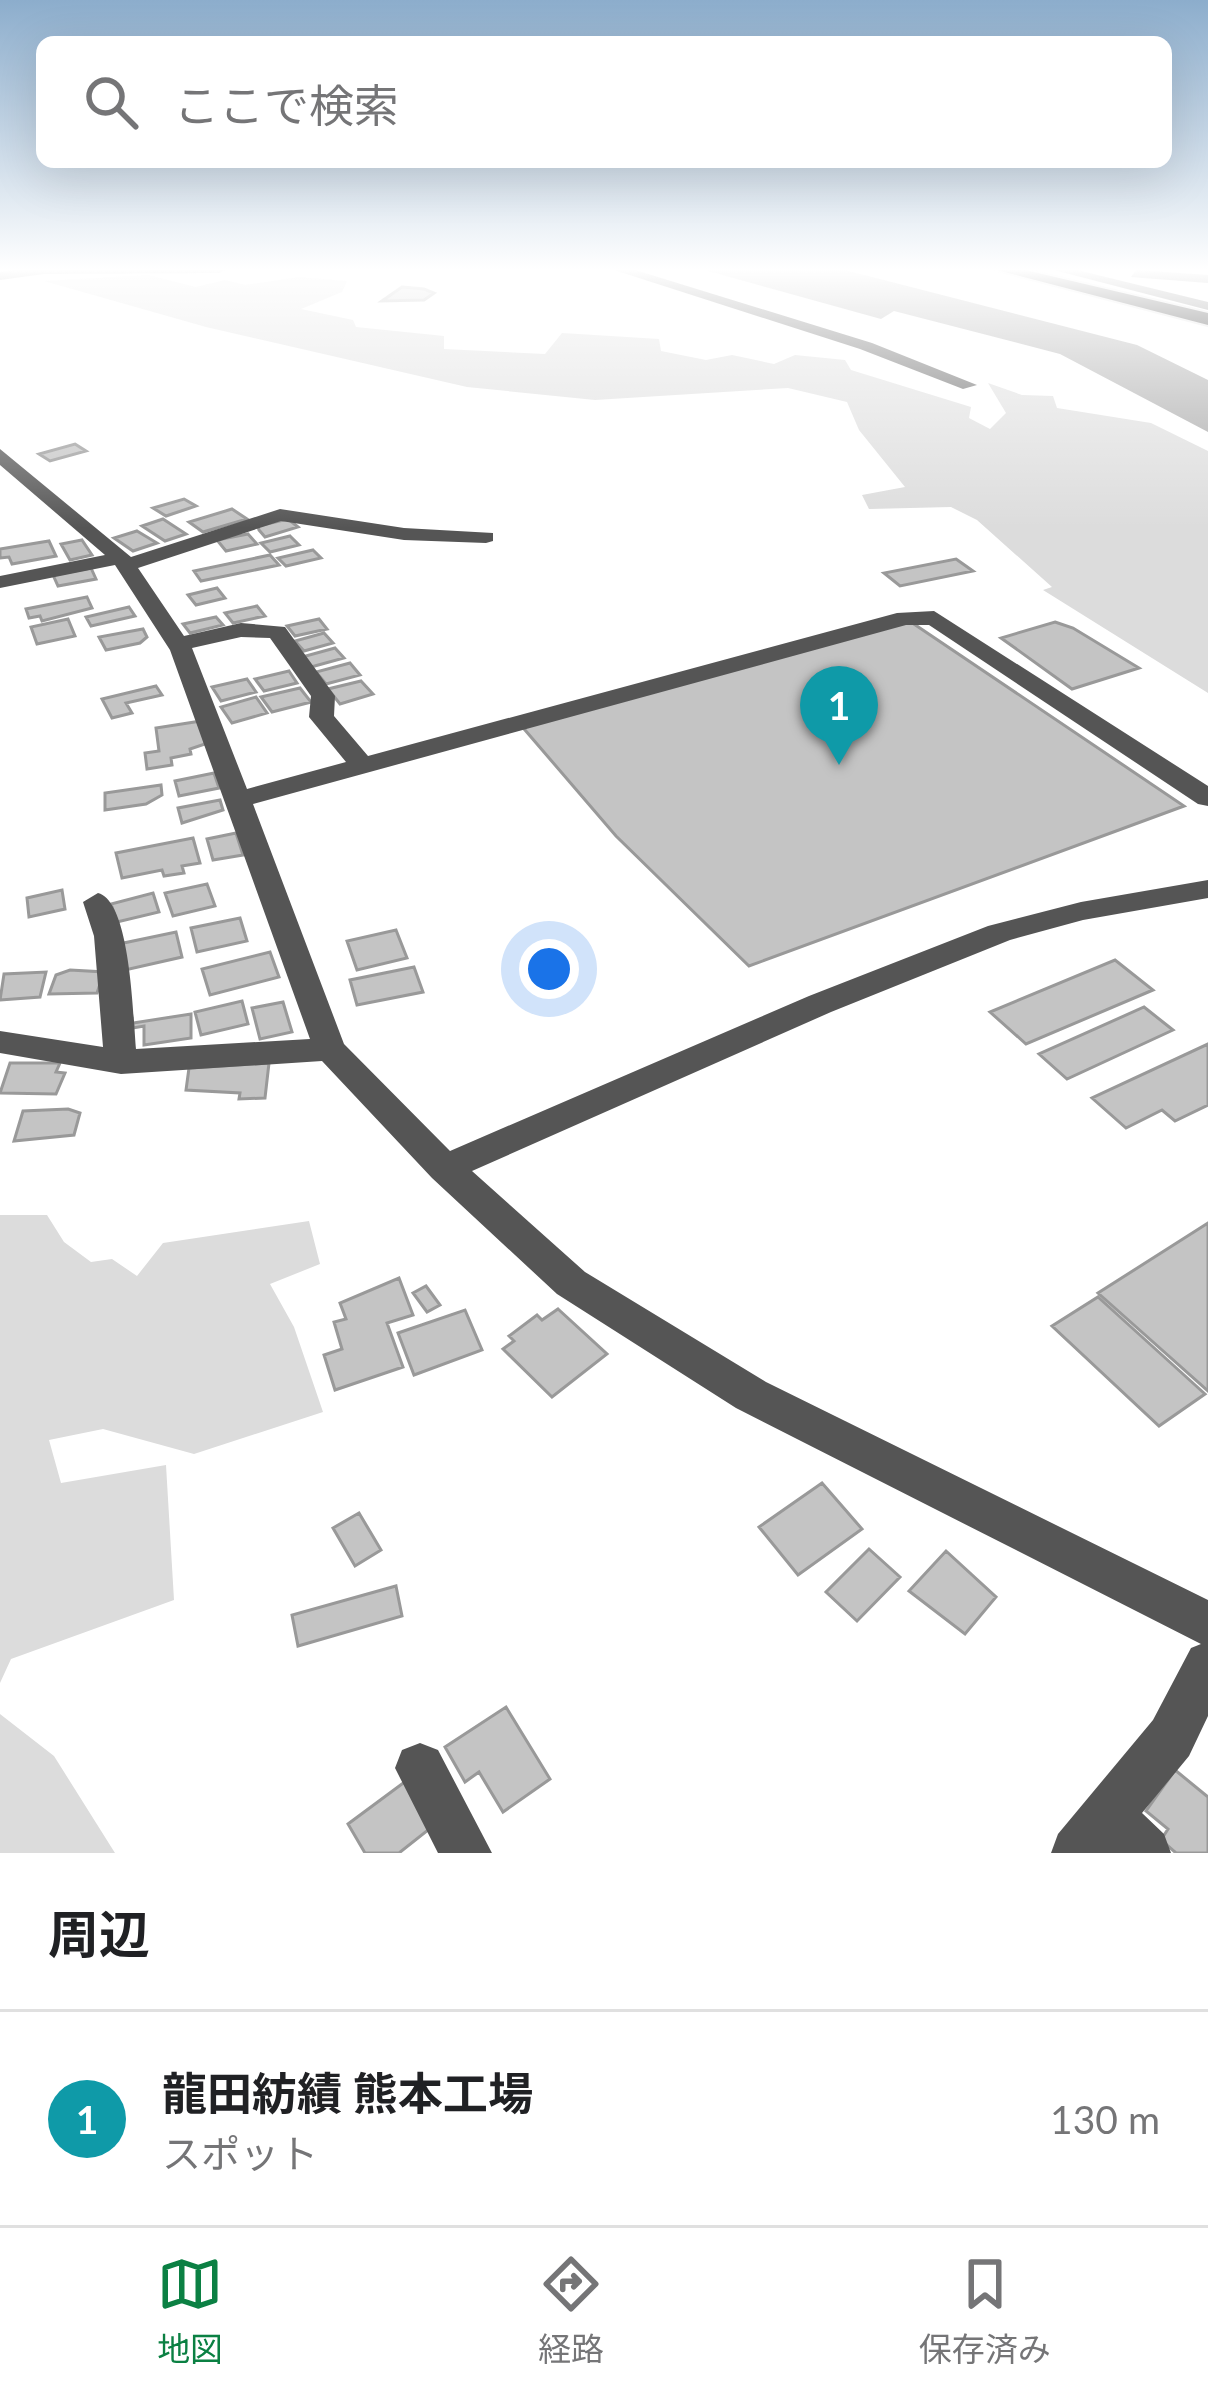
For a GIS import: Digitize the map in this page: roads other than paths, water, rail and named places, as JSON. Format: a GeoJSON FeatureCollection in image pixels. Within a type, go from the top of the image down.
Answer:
{"type":"FeatureCollection","features":[{"type":"Feature","properties":{"kind":"street"},"geometry":{"type":"LineString","coordinates":[[890,355],[969,386]]}},
{"type":"Feature","properties":{"kind":"street"},"geometry":{"type":"LineString","coordinates":[[0,455],[124,561],[178,644],[330,1049],[445,1168],[571,1283],[752,1395],[963,1506],[1208,1624]]}},
{"type":"Feature","properties":{"kind":"street"},"geometry":{"type":"LineString","coordinates":[[0,582],[124,561],[280,515],[404,534],[486,537]]}},
{"type":"Feature","properties":{"kind":"street"},"geometry":{"type":"LineString","coordinates":[[236,800],[904,618],[934,618],[1208,798]]}},
{"type":"Feature","properties":{"kind":"street"},"geometry":{"type":"LineString","coordinates":[[178,644],[241,631],[277,632],[323,696],[322,717],[364,767]]}},
{"type":"Feature","properties":{"kind":"street"},"geometry":{"type":"LineString","coordinates":[[445,1168],[820,1004],[999,933],[1081,911],[1208,889]]}},
{"type":"Feature","properties":{"kind":"street"},"geometry":{"type":"LineString","coordinates":[[98,902],[109,936],[121,1062]]}},
{"type":"Feature","properties":{"kind":"street"},"geometry":{"type":"LineString","coordinates":[[0,1042],[121,1062],[330,1049]]}},
{"type":"Feature","properties":{"kind":"street"},"geometry":{"type":"LineString","coordinates":[[1145,1853],[1092,1834],[1171,1738],[1208,1665]]}},
{"type":"Feature","properties":{"kind":"street"},"geometry":{"type":"LineString","coordinates":[[421,1768],[466,1853]]}},
{"type":"Feature","properties":{"kind":"place","name":"龍田紡績 熊本工場"},"geometry":{"type":"Point","coordinates":[839,765]}}]}
